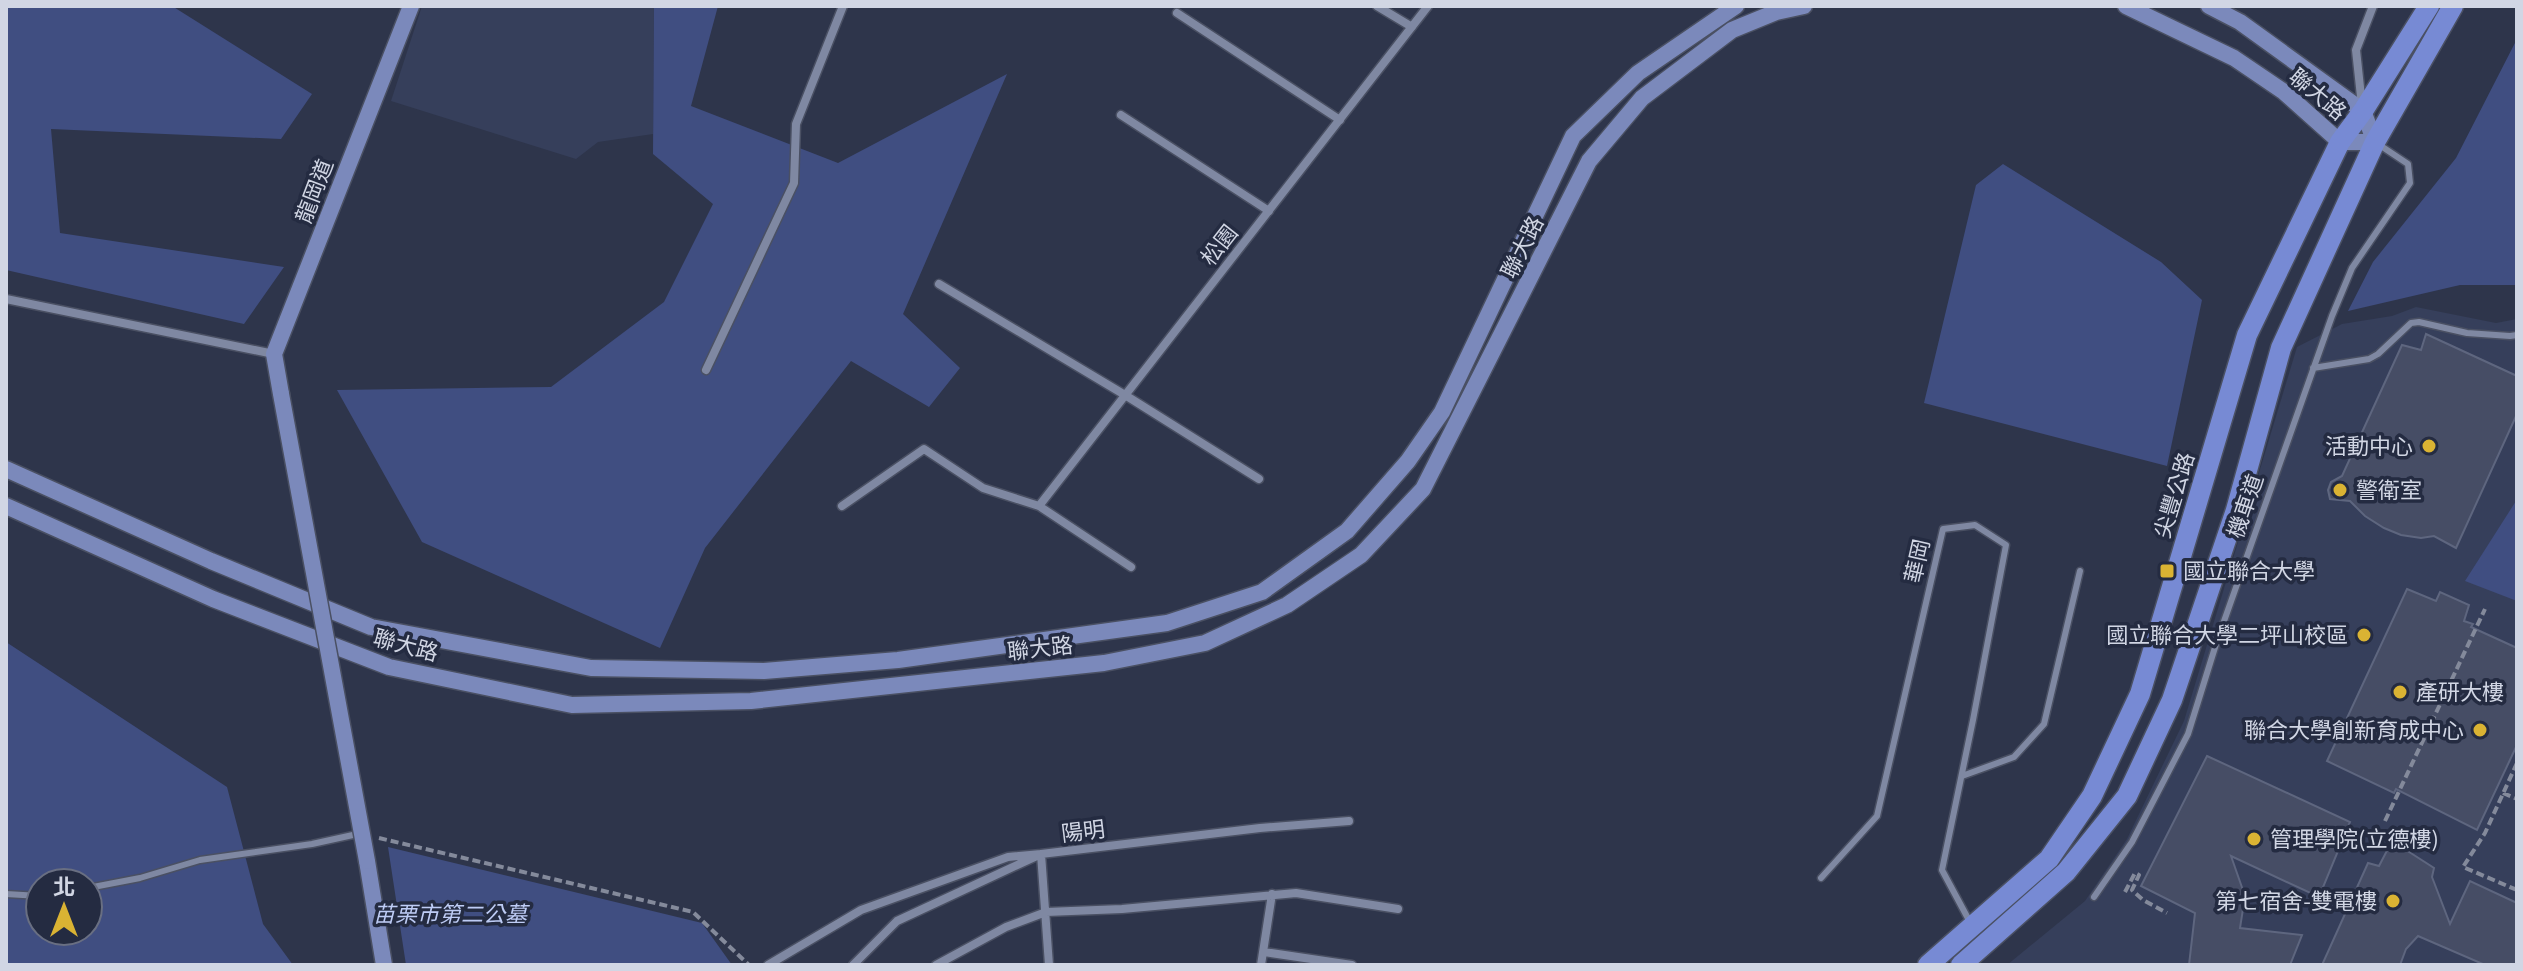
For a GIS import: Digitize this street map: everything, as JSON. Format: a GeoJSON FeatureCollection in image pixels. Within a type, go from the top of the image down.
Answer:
{"type":"FeatureCollection","features":[{"type":"Feature","properties":{"kind":"main road","name":"尖豐公路"},"geometry":{"type":"LineString","coordinates":[[1928,965],[2049,859],[2092,796],[2140,694],[2247,335],[2340,142],[2429,6]]}},
{"type":"Feature","properties":{"kind":"main road"},"geometry":{"type":"LineString","coordinates":[[1961,965],[2066,872],[2127,796],[2177,686],[2236,510],[2281,348],[2375,142],[2453,6]]}},
{"type":"Feature","properties":{"kind":"street","name":"龍岡道"},"geometry":{"type":"LineString","coordinates":[[274,354],[411,6]]}},
{"type":"Feature","properties":{"kind":"street"},"geometry":{"type":"LineString","coordinates":[[706,370],[794,183],[796,124],[843,6]]}},
{"type":"Feature","properties":{"kind":"street"},"geometry":{"type":"LineString","coordinates":[[1377,6],[1412,27]]}},
{"type":"Feature","properties":{"kind":"street","name":"松園"},"geometry":{"type":"LineString","coordinates":[[1039,506],[1428,6]]}},
{"type":"Feature","properties":{"kind":"street","name":"聯大路"},"geometry":{"type":"LineString","coordinates":[[6,469],[211,561],[371,627],[591,668],[764,671],[898,660],[1167,623],[1262,592],[1347,531],[1408,461],[1442,412],[1573,136],[1638,73],[1736,6]]}},
{"type":"Feature","properties":{"kind":"street","name":"聯大路"},"geometry":{"type":"LineString","coordinates":[[6,506],[213,599],[389,667],[572,705],[751,701],[1104,663],[1205,643],[1287,605],[1361,555],[1423,489],[1589,161],[1642,98],[1732,30],[1776,12],[1804,6]]}},
{"type":"Feature","properties":{"kind":"street","name":"聯大路"},"geometry":{"type":"LineString","coordinates":[[2126,6],[2234,58],[2284,92],[2340,142],[2375,142],[2363,111],[2240,22],[2209,6]]}},
{"type":"Feature","properties":{"kind":"street"},"geometry":{"type":"LineString","coordinates":[[2363,111],[2356,50],[2373,6]]}},
{"type":"Feature","properties":{"kind":"street"},"geometry":{"type":"LineString","coordinates":[[1177,13],[1340,120]]}},
{"type":"Feature","properties":{"kind":"street"},"geometry":{"type":"LineString","coordinates":[[1121,115],[1269,211]]}},
{"type":"Feature","properties":{"kind":"street"},"geometry":{"type":"LineString","coordinates":[[939,284],[1259,479]]}},
{"type":"Feature","properties":{"kind":"street"},"geometry":{"type":"LineString","coordinates":[[6,299],[274,354],[384,965]]}},
{"type":"Feature","properties":{"kind":"street"},"geometry":{"type":"LineString","coordinates":[[842,506],[924,449],[983,488],[1039,506],[1131,567]]}},
{"type":"Feature","properties":{"kind":"street"},"geometry":{"type":"LineString","coordinates":[[898,660],[902,684]]}},
{"type":"Feature","properties":{"kind":"street","name":"陽明"},"geometry":{"type":"LineString","coordinates":[[853,965],[897,921],[1041,854],[1260,828],[1349,821]]}},
{"type":"Feature","properties":{"kind":"street"},"geometry":{"type":"LineString","coordinates":[[768,965],[861,910],[1008,857],[1041,854],[1049,965]]}},
{"type":"Feature","properties":{"kind":"street"},"geometry":{"type":"LineString","coordinates":[[936,965],[1006,927],[1046,912],[1122,909],[1296,893],[1398,909]]}},
{"type":"Feature","properties":{"kind":"street"},"geometry":{"type":"LineString","coordinates":[[1261,965],[1272,894]]}},
{"type":"Feature","properties":{"kind":"street"},"geometry":{"type":"LineString","coordinates":[[1264,952],[1352,965]]}},
{"type":"Feature","properties":{"kind":"lane","name":"機車道"},"geometry":{"type":"LineString","coordinates":[[2094,897],[2132,842],[2188,734],[2269,490],[2352,268],[2410,183],[2408,164],[2375,142]]}},
{"type":"Feature","properties":{"kind":"lane"},"geometry":{"type":"LineString","coordinates":[[2313,368],[2369,359],[2411,323],[2467,333],[2517,335]]}},
{"type":"Feature","properties":{"kind":"lane","name":"華岡"},"geometry":{"type":"LineString","coordinates":[[1821,878],[1877,816],[1943,529],[1975,525],[2006,545],[1942,870],[1971,925],[1989,939]]}},
{"type":"Feature","properties":{"kind":"lane"},"geometry":{"type":"LineString","coordinates":[[1962,776],[2014,757],[2044,724],[2080,571]]}},
{"type":"Feature","properties":{"kind":"lane"},"geometry":{"type":"LineString","coordinates":[[104,885],[200,860],[312,844],[362,833]]}},
{"type":"Feature","properties":{"kind":"path"},"geometry":{"type":"LineString","coordinates":[[2385,821],[2485,609]]}},
{"type":"Feature","properties":{"kind":"path"},"geometry":{"type":"LineString","coordinates":[[2517,763],[2485,833],[2463,867],[2517,890]]}},
{"type":"Feature","properties":{"kind":"path"},"geometry":{"type":"LineString","coordinates":[[2503,793],[2517,799]]}},
{"type":"Feature","properties":{"kind":"path"},"geometry":{"type":"LineString","coordinates":[[362,833],[693,912],[749,965]]}},
{"type":"Feature","properties":{"kind":"path"},"geometry":{"type":"LineString","coordinates":[[2125,892],[2135,873],[2139,875],[2132,890],[2167,913]]}},
{"type":"Feature","properties":{"kind":"shaded area"},"geometry":{"type":"Polygon","coordinates":[[[422,6],[654,6],[653,134],[598,142],[576,159],[391,101],[422,6]]]}},
{"type":"Feature","properties":{"kind":"shaded area","name":"國立聯合大學二坪山校區"},"geometry":{"type":"Polygon","coordinates":[[[2416,307],[2496,323],[2517,319],[2517,965],[2007,965],[2085,901],[2127,839],[2184,721],[2297,347],[2342,324],[2392,316],[2416,307]]]}},
{"type":"Feature","properties":{"kind":"green space"},"geometry":{"type":"Polygon","coordinates":[[[6,6],[172,6],[312,94],[281,139],[51,129],[60,233],[284,267],[244,324],[6,270],[6,6]]]}},
{"type":"Feature","properties":{"kind":"green space"},"geometry":{"type":"Polygon","coordinates":[[[654,6],[718,6],[691,106],[838,163],[1007,74],[903,314],[960,368],[929,407],[851,361],[705,548],[660,648],[422,542],[337,390],[551,387],[664,302],[713,204],[653,154],[654,6]]]}},
{"type":"Feature","properties":{"kind":"green space"},"geometry":{"type":"Polygon","coordinates":[[[2517,39],[2517,285],[2460,285],[2348,311],[2373,262],[2456,158],[2517,39]]]}},
{"type":"Feature","properties":{"kind":"green space"},"geometry":{"type":"Polygon","coordinates":[[[2003,164],[2161,262],[2202,300],[2167,466],[1924,403],[1976,185],[2003,164]]]}},
{"type":"Feature","properties":{"kind":"green space"},"geometry":{"type":"Polygon","coordinates":[[[2517,501],[2517,601],[2465,581],[2517,501]]]}},
{"type":"Feature","properties":{"kind":"green space"},"geometry":{"type":"Polygon","coordinates":[[[6,642],[227,787],[263,924],[293,965],[6,965],[6,642]]]}},
{"type":"Feature","properties":{"kind":"green space","name":"苗栗市第二公墓"},"geometry":{"type":"Polygon","coordinates":[[[388,847],[702,923],[732,965],[406,965],[388,847]]]}},
{"type":"Feature","properties":{"kind":"building","name":"活動中心"},"geometry":{"type":"Polygon","coordinates":[[[2426,334],[2517,376],[2517,414],[2456,548],[2434,536],[2401,535],[2384,528],[2365,516],[2350,501],[2330,499],[2328,490],[2331,482],[2342,476],[2402,345],[2421,350],[2426,334]]]}},
{"type":"Feature","properties":{"kind":"building"},"geometry":{"type":"Polygon","coordinates":[[[2407,589],[2436,601],[2440,592],[2469,605],[2464,621],[2517,648],[2517,745],[2477,830],[2396,789],[2394,793],[2327,761],[2407,589]]]}},
{"type":"Feature","properties":{"kind":"building","name":"管理學院(立德樓)"},"geometry":{"type":"Polygon","coordinates":[[[2207,756],[2350,822],[2319,897],[2231,856],[2245,896],[2240,928],[2302,935],[2290,965],[2189,965],[2195,913],[2141,886],[2207,756]]]}},
{"type":"Feature","properties":{"kind":"building","name":"第七宿舍-雙電樓"},"geometry":{"type":"Polygon","coordinates":[[[2392,841],[2434,868],[2432,877],[2450,924],[2470,881],[2517,903],[2517,965],[2485,965],[2418,936],[2406,949],[2400,965],[2322,965],[2368,863],[2379,866],[2392,841]]]}},
{"type":"Feature","properties":{"kind":"place","name":"活動中心"},"geometry":{"type":"Point","coordinates":[2429,446]}},
{"type":"Feature","properties":{"kind":"place","name":"警衛室"},"geometry":{"type":"Point","coordinates":[2340,490]}},
{"type":"Feature","properties":{"kind":"place","name":"國立聯合大學"},"geometry":{"type":"Point","coordinates":[2167,571]}},
{"type":"Feature","properties":{"kind":"place","name":"國立聯合大學二坪山校區"},"geometry":{"type":"Point","coordinates":[2364,635]}},
{"type":"Feature","properties":{"kind":"place","name":"產研大樓"},"geometry":{"type":"Point","coordinates":[2400,692]}},
{"type":"Feature","properties":{"kind":"place","name":"聯合大學創新育成中心"},"geometry":{"type":"Point","coordinates":[2480,730]}},
{"type":"Feature","properties":{"kind":"place","name":"管理學院(立德樓)"},"geometry":{"type":"Point","coordinates":[2254,839]}},
{"type":"Feature","properties":{"kind":"place","name":"第七宿舍-雙電樓"},"geometry":{"type":"Point","coordinates":[2393,901]}}]}
